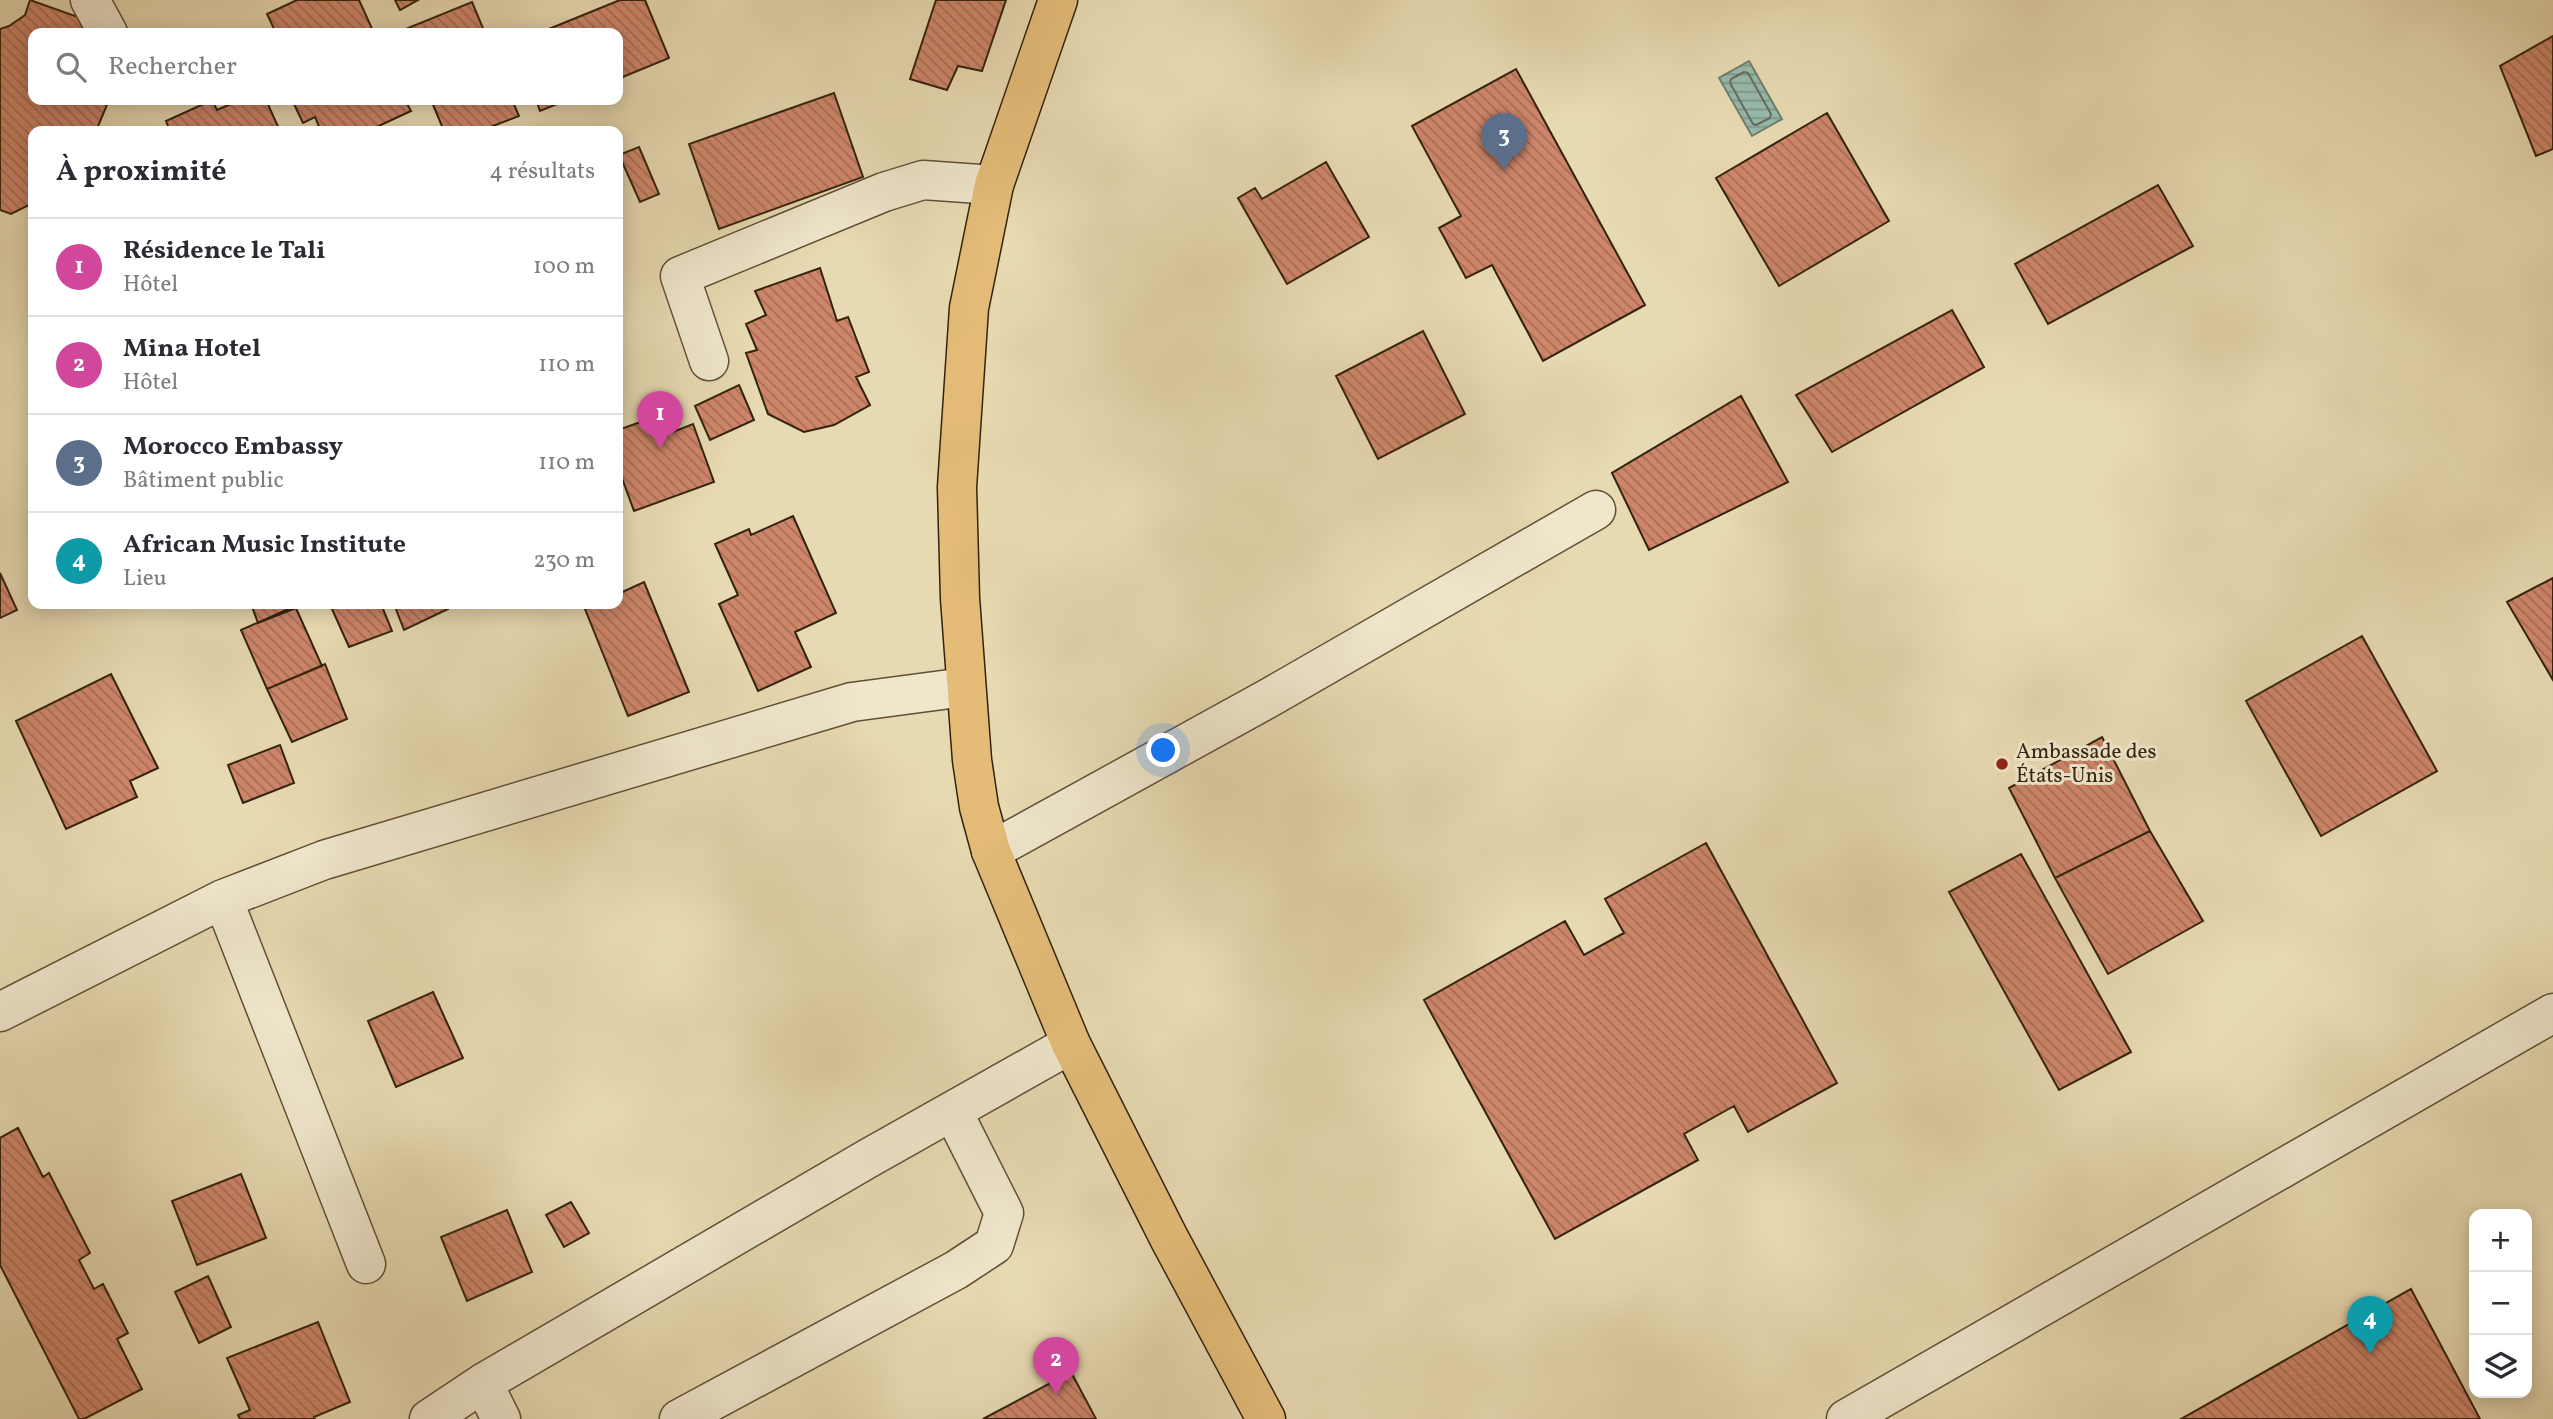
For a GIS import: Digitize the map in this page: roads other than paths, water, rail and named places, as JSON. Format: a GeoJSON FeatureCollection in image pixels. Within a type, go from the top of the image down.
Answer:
{"type":"FeatureCollection","features":[{"type":"Feature","properties":{"kind":"main road"},"geometry":{"type":"LineString","coordinates":[[1058,0],[994,185],[970,308],[957,487],[965,687],[979,807],[991,851],[1071,1044],[1266,1419]]}},
{"type":"Feature","properties":{"kind":"street"},"geometry":{"type":"LineString","coordinates":[[90,0],[105,28]]}},
{"type":"Feature","properties":{"kind":"street"},"geometry":{"type":"LineString","coordinates":[[709,361],[680,276],[884,192],[923,180],[994,185]]}},
{"type":"Feature","properties":{"kind":"street"},"geometry":{"type":"LineString","coordinates":[[991,851],[1279,692],[1597,510]]}},
{"type":"Feature","properties":{"kind":"street"},"geometry":{"type":"LineString","coordinates":[[0,1012],[223,900],[324,860],[852,702],[965,687]]}},
{"type":"Feature","properties":{"kind":"street"},"geometry":{"type":"LineString","coordinates":[[223,900],[366,1264]]}},
{"type":"Feature","properties":{"kind":"street"},"geometry":{"type":"LineString","coordinates":[[1846,1419],[2553,1013]]}},
{"type":"Feature","properties":{"kind":"street"},"geometry":{"type":"LineString","coordinates":[[429,1419],[483,1383],[1071,1044]]}},
{"type":"Feature","properties":{"kind":"street"},"geometry":{"type":"LineString","coordinates":[[679,1419],[956,1270],[994,1245],[1004,1213],[953,1112]]}},
{"type":"Feature","properties":{"kind":"street"},"geometry":{"type":"LineString","coordinates":[[483,1383],[501,1419]]}},
{"type":"Feature","properties":{"kind":"water"},"geometry":{"type":"Polygon","coordinates":[[[1749,61],[1782,119],[1752,136],[1719,78],[1749,61]]]}},
{"type":"Feature","properties":{"kind":"place","name":"Morocco Embassy"},"geometry":{"type":"Point","coordinates":[1504,171]}},
{"type":"Feature","properties":{"kind":"place","name":"Résidence le Tali"},"geometry":{"type":"Point","coordinates":[660,449]}},
{"type":"Feature","properties":{"kind":"place","name":"Ambassade des États-Unis"},"geometry":{"type":"Point","coordinates":[2002,764]}},
{"type":"Feature","properties":{"kind":"place","name":"African Music Institute"},"geometry":{"type":"Point","coordinates":[2370,1354]}},
{"type":"Feature","properties":{"kind":"place","name":"Mina Hotel"},"geometry":{"type":"Point","coordinates":[1056,1395]}}]}
